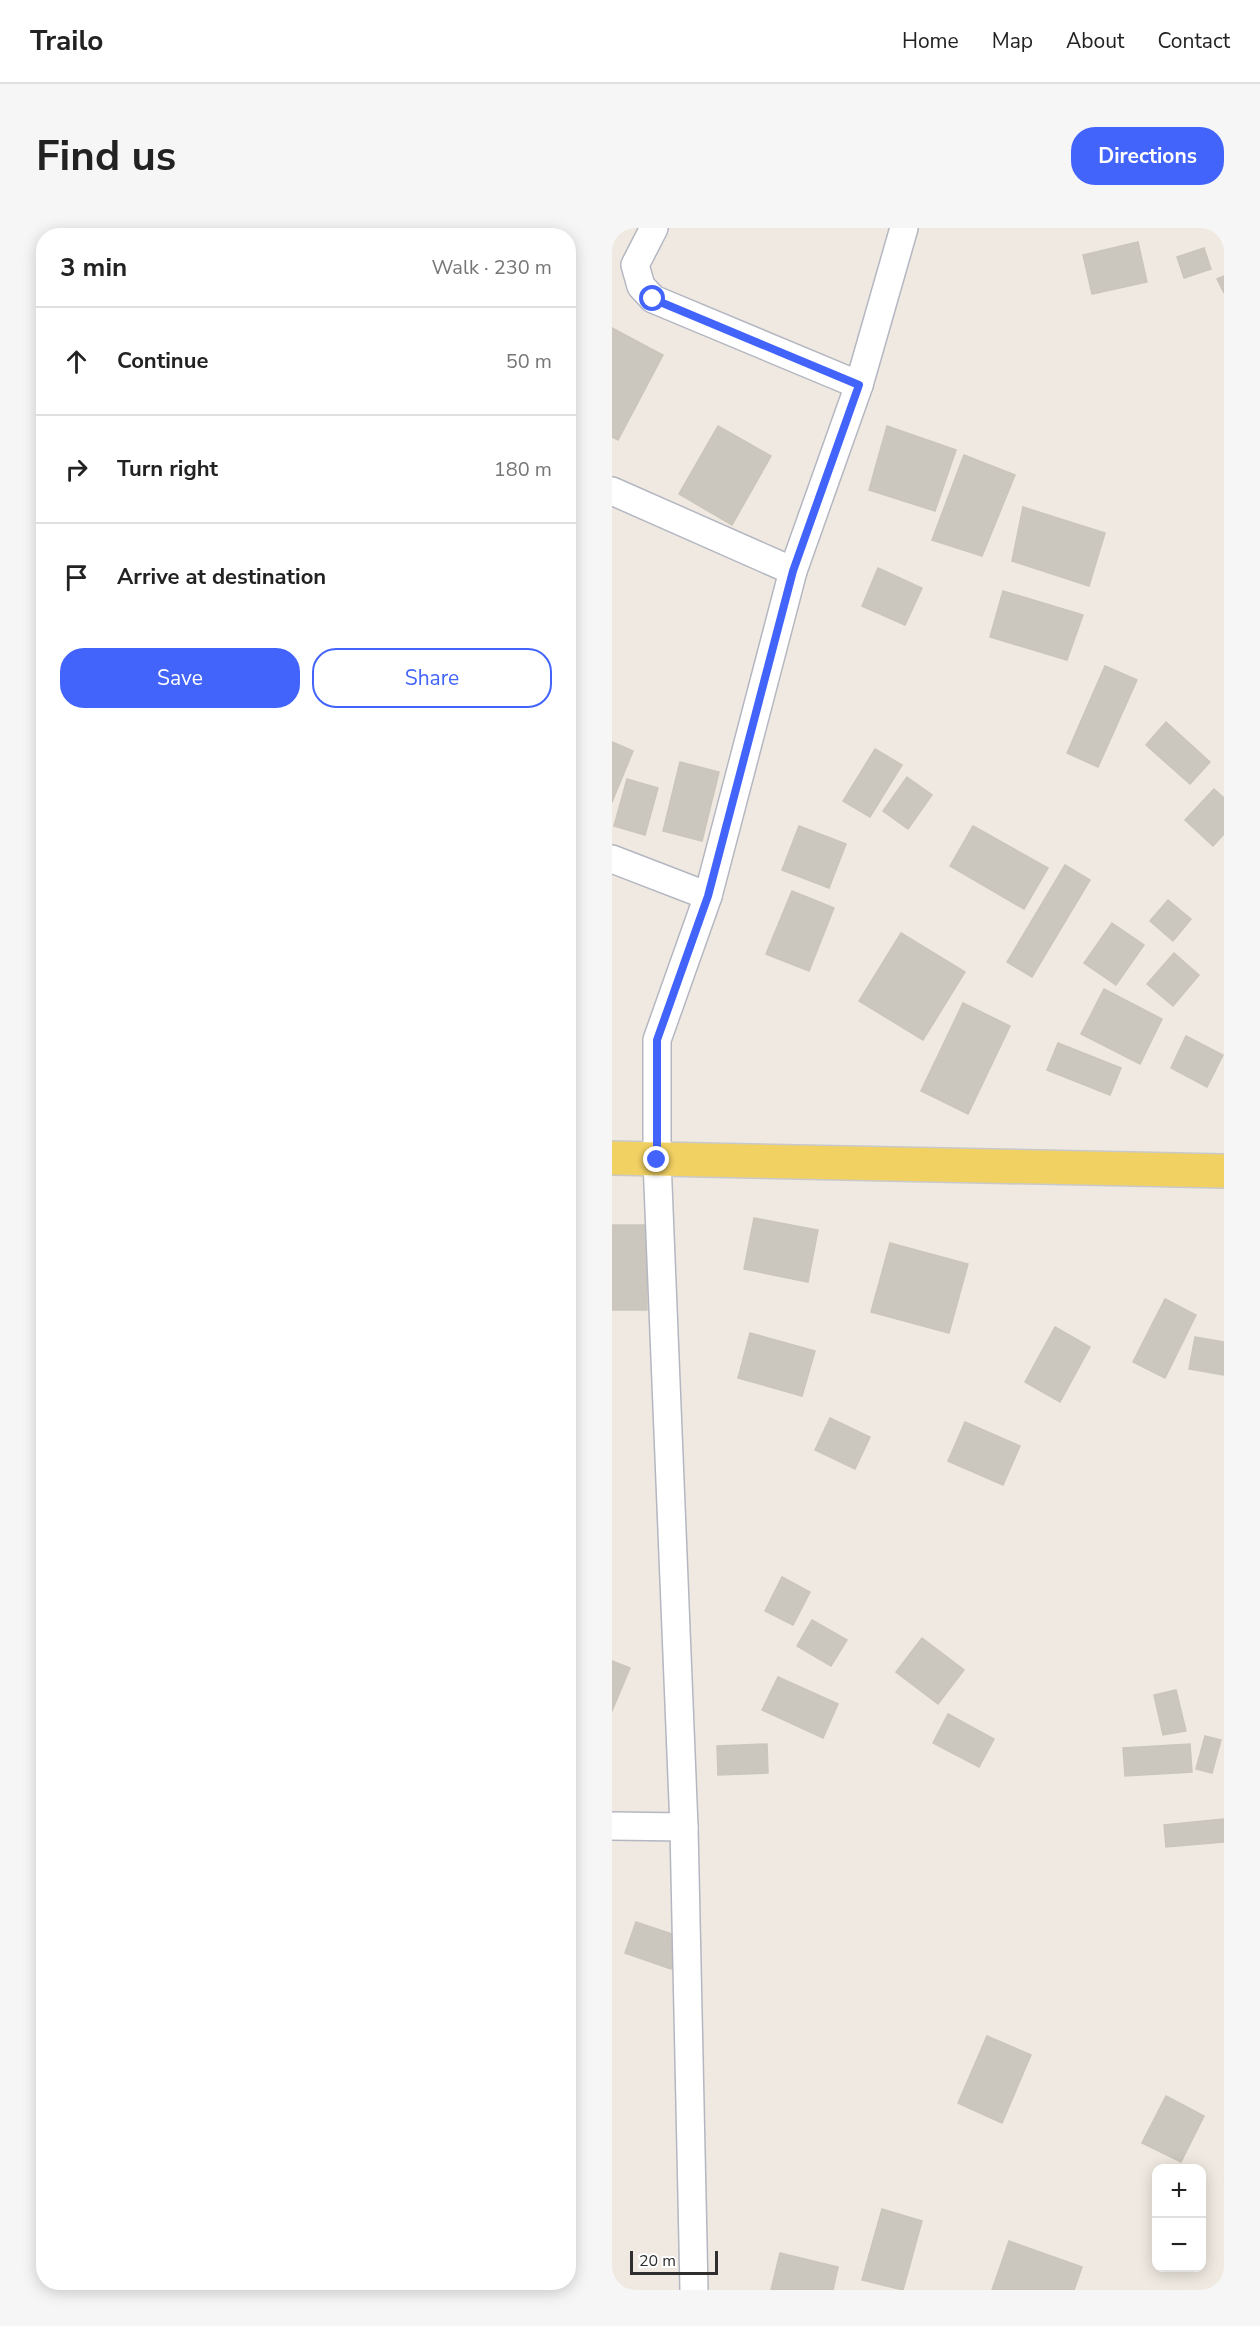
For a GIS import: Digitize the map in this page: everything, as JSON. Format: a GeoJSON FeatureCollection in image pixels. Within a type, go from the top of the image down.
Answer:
{"type":"FeatureCollection","features":[{"type":"Feature","properties":{"kind":"main road"},"geometry":{"type":"LineString","coordinates":[[612,1158],[1224,1171]]}},
{"type":"Feature","properties":{"kind":"street"},"geometry":{"type":"LineString","coordinates":[[654,228],[635,265],[641,286],[653,299],[859,385]]}},
{"type":"Feature","properties":{"kind":"street"},"geometry":{"type":"LineString","coordinates":[[694,2290],[684,1827],[657,1160],[657,1040],[708,896],[793,571],[859,385],[904,228]]}},
{"type":"Feature","properties":{"kind":"street"},"geometry":{"type":"LineString","coordinates":[[612,491],[793,571]]}},
{"type":"Feature","properties":{"kind":"street"},"geometry":{"type":"LineString","coordinates":[[612,859],[708,896]]}},
{"type":"Feature","properties":{"kind":"street"},"geometry":{"type":"LineString","coordinates":[[612,1826],[684,1827]]}},
{"type":"Feature","properties":{"kind":"building"},"geometry":{"type":"Polygon","coordinates":[[[1138,242],[1147,282],[1092,294],[1083,255],[1138,242]]]}},
{"type":"Feature","properties":{"kind":"building"},"geometry":{"type":"Polygon","coordinates":[[[1204,248],[1211,269],[1184,278],[1177,257],[1204,248]]]}},
{"type":"Feature","properties":{"kind":"building"},"geometry":{"type":"Polygon","coordinates":[[[1224,276],[1224,293],[1217,279],[1224,276]]]}},
{"type":"Feature","properties":{"kind":"building"},"geometry":{"type":"Polygon","coordinates":[[[612,328],[663,355],[618,440],[612,437],[612,328]]]}},
{"type":"Feature","properties":{"kind":"building"},"geometry":{"type":"Polygon","coordinates":[[[718,426],[771,456],[732,525],[679,494],[718,426]]]}},
{"type":"Feature","properties":{"kind":"building"},"geometry":{"type":"Polygon","coordinates":[[[887,426],[956,450],[935,511],[869,490],[887,426]]]}},
{"type":"Feature","properties":{"kind":"building"},"geometry":{"type":"Polygon","coordinates":[[[964,455],[1015,475],[982,556],[932,540],[964,455]]]}},
{"type":"Feature","properties":{"kind":"building"},"geometry":{"type":"Polygon","coordinates":[[[1023,507],[1105,533],[1089,586],[1012,561],[1023,507]]]}},
{"type":"Feature","properties":{"kind":"building"},"geometry":{"type":"Polygon","coordinates":[[[878,568],[922,588],[905,625],[862,606],[878,568]]]}},
{"type":"Feature","properties":{"kind":"building"},"geometry":{"type":"Polygon","coordinates":[[[1003,591],[1083,615],[1067,660],[990,637],[1003,591]]]}},
{"type":"Feature","properties":{"kind":"building"},"geometry":{"type":"Polygon","coordinates":[[[1105,666],[1137,680],[1098,767],[1067,753],[1105,666]]]}},
{"type":"Feature","properties":{"kind":"building"},"geometry":{"type":"Polygon","coordinates":[[[1166,722],[1210,762],[1190,784],[1146,745],[1166,722]]]}},
{"type":"Feature","properties":{"kind":"building"},"geometry":{"type":"Polygon","coordinates":[[[612,742],[633,751],[612,802],[612,742]]]}},
{"type":"Feature","properties":{"kind":"building"},"geometry":{"type":"Polygon","coordinates":[[[875,749],[902,765],[870,817],[843,801],[875,749]]]}},
{"type":"Feature","properties":{"kind":"building"},"geometry":{"type":"Polygon","coordinates":[[[680,762],[719,772],[702,841],[663,831],[680,762]]]}},
{"type":"Feature","properties":{"kind":"building"},"geometry":{"type":"Polygon","coordinates":[[[907,777],[932,795],[908,829],[883,811],[907,777]]]}},
{"type":"Feature","properties":{"kind":"building"},"geometry":{"type":"Polygon","coordinates":[[[627,779],[658,788],[645,835],[614,826],[627,779]]]}},
{"type":"Feature","properties":{"kind":"building"},"geometry":{"type":"Polygon","coordinates":[[[1214,789],[1224,798],[1224,834],[1213,846],[1185,820],[1214,789]]]}},
{"type":"Feature","properties":{"kind":"building"},"geometry":{"type":"Polygon","coordinates":[[[799,826],[846,844],[829,888],[782,870],[799,826]]]}},
{"type":"Feature","properties":{"kind":"building"},"geometry":{"type":"Polygon","coordinates":[[[973,826],[1048,868],[1024,909],[950,866],[973,826]]]}},
{"type":"Feature","properties":{"kind":"building"},"geometry":{"type":"Polygon","coordinates":[[[1065,865],[1090,880],[1032,977],[1007,962],[1065,865]]]}},
{"type":"Feature","properties":{"kind":"building"},"geometry":{"type":"Polygon","coordinates":[[[792,891],[834,908],[809,971],[766,954],[792,891]]]}},
{"type":"Feature","properties":{"kind":"building"},"geometry":{"type":"Polygon","coordinates":[[[1168,900],[1191,919],[1173,941],[1150,921],[1168,900]]]}},
{"type":"Feature","properties":{"kind":"building"},"geometry":{"type":"Polygon","coordinates":[[[1112,923],[1144,945],[1116,985],[1084,963],[1112,923]]]}},
{"type":"Feature","properties":{"kind":"building"},"geometry":{"type":"Polygon","coordinates":[[[901,933],[965,972],[923,1040],[859,1001],[901,933]]]}},
{"type":"Feature","properties":{"kind":"building"},"geometry":{"type":"Polygon","coordinates":[[[1174,953],[1199,975],[1173,1006],[1147,984],[1174,953]]]}},
{"type":"Feature","properties":{"kind":"building"},"geometry":{"type":"Polygon","coordinates":[[[1104,989],[1162,1019],[1140,1064],[1081,1034],[1104,989]]]}},
{"type":"Feature","properties":{"kind":"building"},"geometry":{"type":"Polygon","coordinates":[[[963,1003],[1010,1026],[968,1114],[921,1091],[963,1003]]]}},
{"type":"Feature","properties":{"kind":"building"},"geometry":{"type":"Polygon","coordinates":[[[1186,1036],[1223,1055],[1207,1087],[1171,1068],[1186,1036]]]}},
{"type":"Feature","properties":{"kind":"building"},"geometry":{"type":"Polygon","coordinates":[[[1058,1043],[1121,1068],[1110,1095],[1047,1070],[1058,1043]]]}},
{"type":"Feature","properties":{"kind":"building"},"geometry":{"type":"Polygon","coordinates":[[[754,1218],[818,1230],[808,1282],[744,1269],[754,1218]]]}},
{"type":"Feature","properties":{"kind":"building"},"geometry":{"type":"Polygon","coordinates":[[[612,1225],[646,1225],[647,1310],[612,1310],[612,1225]]]}},
{"type":"Feature","properties":{"kind":"building"},"geometry":{"type":"Polygon","coordinates":[[[890,1243],[968,1264],[949,1333],[871,1312],[890,1243]]]}},
{"type":"Feature","properties":{"kind":"building"},"geometry":{"type":"Polygon","coordinates":[[[1165,1299],[1196,1315],[1165,1378],[1133,1362],[1165,1299]]]}},
{"type":"Feature","properties":{"kind":"building"},"geometry":{"type":"Polygon","coordinates":[[[1055,1327],[1090,1347],[1060,1402],[1025,1382],[1055,1327]]]}},
{"type":"Feature","properties":{"kind":"building"},"geometry":{"type":"Polygon","coordinates":[[[750,1333],[815,1351],[802,1396],[738,1378],[750,1333]]]}},
{"type":"Feature","properties":{"kind":"building"},"geometry":{"type":"Polygon","coordinates":[[[1195,1337],[1224,1342],[1224,1375],[1189,1369],[1195,1337]]]}},
{"type":"Feature","properties":{"kind":"building"},"geometry":{"type":"Polygon","coordinates":[[[830,1418],[870,1437],[855,1469],[815,1450],[830,1418]]]}},
{"type":"Feature","properties":{"kind":"building"},"geometry":{"type":"Polygon","coordinates":[[[965,1422],[1020,1446],[1003,1485],[948,1461],[965,1422]]]}},
{"type":"Feature","properties":{"kind":"building"},"geometry":{"type":"Polygon","coordinates":[[[782,1577],[810,1592],[793,1625],[765,1611],[782,1577]]]}},
{"type":"Feature","properties":{"kind":"building"},"geometry":{"type":"Polygon","coordinates":[[[812,1620],[847,1640],[831,1666],[797,1646],[812,1620]]]}},
{"type":"Feature","properties":{"kind":"building"},"geometry":{"type":"Polygon","coordinates":[[[922,1638],[964,1670],[938,1704],[896,1672],[922,1638]]]}},
{"type":"Feature","properties":{"kind":"building"},"geometry":{"type":"Polygon","coordinates":[[[612,1661],[630,1668],[612,1711],[612,1661]]]}},
{"type":"Feature","properties":{"kind":"building"},"geometry":{"type":"Polygon","coordinates":[[[778,1677],[838,1704],[823,1738],[762,1710],[778,1677]]]}},
{"type":"Feature","properties":{"kind":"building"},"geometry":{"type":"Polygon","coordinates":[[[1176,1690],[1186,1731],[1163,1735],[1154,1695],[1176,1690]]]}},
{"type":"Feature","properties":{"kind":"building"},"geometry":{"type":"Polygon","coordinates":[[[948,1714],[994,1739],[979,1767],[933,1743],[948,1714]]]}},
{"type":"Feature","properties":{"kind":"building"},"geometry":{"type":"Polygon","coordinates":[[[1205,1736],[1221,1740],[1212,1773],[1196,1769],[1205,1736]]]}},
{"type":"Feature","properties":{"kind":"building"},"geometry":{"type":"Polygon","coordinates":[[[767,1744],[768,1773],[718,1775],[717,1746],[767,1744]]]}},
{"type":"Feature","properties":{"kind":"building"},"geometry":{"type":"Polygon","coordinates":[[[1190,1744],[1192,1772],[1125,1776],[1123,1748],[1190,1744]]]}},
{"type":"Feature","properties":{"kind":"building"},"geometry":{"type":"Polygon","coordinates":[[[1224,1819],[1224,1842],[1166,1847],[1164,1825],[1224,1819]]]}},
{"type":"Feature","properties":{"kind":"building"},"geometry":{"type":"Polygon","coordinates":[[[636,1922],[681,1937],[671,1969],[625,1953],[636,1922]]]}},
{"type":"Feature","properties":{"kind":"building"},"geometry":{"type":"Polygon","coordinates":[[[987,2036],[1031,2055],[1002,2123],[958,2103],[987,2036]]]}},
{"type":"Feature","properties":{"kind":"building"},"geometry":{"type":"Polygon","coordinates":[[[1166,2096],[1204,2116],[1181,2162],[1142,2143],[1166,2096]]]}},
{"type":"Feature","properties":{"kind":"building"},"geometry":{"type":"Polygon","coordinates":[[[882,2209],[922,2221],[903,2290],[862,2280],[882,2209]]]}},
{"type":"Feature","properties":{"kind":"building"},"geometry":{"type":"Polygon","coordinates":[[[1009,2241],[1082,2267],[1074,2290],[992,2290],[1009,2241]]]}},
{"type":"Feature","properties":{"kind":"building"},"geometry":{"type":"Polygon","coordinates":[[[780,2253],[838,2267],[833,2290],[771,2290],[780,2253]]]}},
{"type":"Feature","properties":{"kind":"route"},"geometry":{"type":"LineString","coordinates":[[653,299],[859,385],[793,571],[708,896],[657,1040],[657,1160]]}}]}
